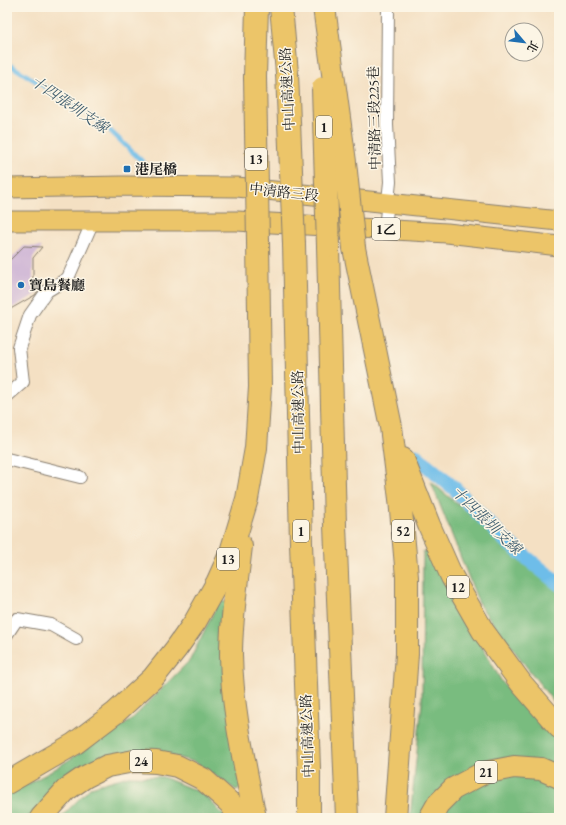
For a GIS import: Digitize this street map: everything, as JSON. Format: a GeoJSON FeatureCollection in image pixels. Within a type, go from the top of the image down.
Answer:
{"type":"FeatureCollection","features":[{"type":"Feature","properties":{"kind":"highway","name":"13"},"geometry":{"type":"LineString","coordinates":[[7,783],[74,744],[115,713],[153,678],[176,650],[195,622],[217,583],[231,552],[247,499],[256,448],[260,387],[255,77],[257,7]]}},
{"type":"Feature","properties":{"kind":"highway","name":"中山高速公路"},"geometry":{"type":"LineString","coordinates":[[281,7],[287,73],[294,244],[309,768],[309,818]]}},
{"type":"Feature","properties":{"kind":"highway","name":"1"},"geometry":{"type":"LineString","coordinates":[[320,7],[335,525],[347,818]]}},
{"type":"Feature","properties":{"kind":"highway","name":"52"},"geometry":{"type":"LineString","coordinates":[[324,7],[345,162],[354,248],[391,427],[400,499],[405,561],[407,654],[396,818]]}},
{"type":"Feature","properties":{"kind":"highway","name":"12"},"geometry":{"type":"LineString","coordinates":[[391,427],[429,525],[452,577],[483,631],[521,683],[559,727]]}},
{"type":"Feature","properties":{"kind":"highway"},"geometry":{"type":"LineString","coordinates":[[247,499],[234,601],[231,655],[235,712],[255,818]]}},
{"type":"Feature","properties":{"kind":"highway","name":"24"},"geometry":{"type":"LineString","coordinates":[[41,818],[66,790],[85,777],[107,766],[134,761],[156,762],[177,766],[203,779],[231,804],[239,818]]}},
{"type":"Feature","properties":{"kind":"highway","name":"21"},"geometry":{"type":"LineString","coordinates":[[430,818],[438,804],[453,789],[483,773],[514,767],[541,769],[559,777]]}},
{"type":"Feature","properties":{"kind":"main road","name":"中清路三段"},"geometry":{"type":"LineString","coordinates":[[7,188],[122,186],[237,187],[559,221]]}},
{"type":"Feature","properties":{"kind":"main road","name":"1乙"},"geometry":{"type":"LineString","coordinates":[[7,221],[237,221],[385,228],[447,233],[559,246]]}},
{"type":"Feature","properties":{"kind":"street","name":"中清路三段225巷"},"geometry":{"type":"LineString","coordinates":[[385,228],[390,182],[387,125],[388,7]]}},
{"type":"Feature","properties":{"kind":"street"},"geometry":{"type":"LineString","coordinates":[[7,396],[23,382],[19,348],[30,315],[47,291],[68,278],[93,221]]}},
{"type":"Feature","properties":{"kind":"street"},"geometry":{"type":"LineString","coordinates":[[7,459],[80,477]]}},
{"type":"Feature","properties":{"kind":"street"},"geometry":{"type":"LineString","coordinates":[[7,634],[17,619],[51,625],[76,639]]}},
{"type":"Feature","properties":{"kind":"green space"},"geometry":{"type":"Polygon","coordinates":[[[431,482],[559,589],[559,709],[480,606],[431,482]]]}},
{"type":"Feature","properties":{"kind":"green space"},"geometry":{"type":"Polygon","coordinates":[[[423,551],[430,551],[446,583],[502,682],[559,741],[559,769],[531,760],[419,818],[410,818],[422,703],[423,551]]]}},
{"type":"Feature","properties":{"kind":"green space"},"geometry":{"type":"Polygon","coordinates":[[[219,601],[227,602],[243,787],[236,790],[195,762],[160,753],[110,756],[35,818],[7,818],[7,795],[50,772],[130,721],[190,660],[219,601]]]}},
{"type":"Feature","properties":{"kind":"green space"},"geometry":{"type":"Polygon","coordinates":[[[503,769],[559,780],[559,818],[435,818],[451,797],[503,769]]]}},
{"type":"Feature","properties":{"kind":"green space"},"geometry":{"type":"Polygon","coordinates":[[[128,776],[163,777],[204,794],[226,818],[60,818],[91,787],[128,776]]]}},
{"type":"Feature","properties":{"kind":"building","name":"寶島餐廳"},"geometry":{"type":"Polygon","coordinates":[[[24,246],[42,247],[33,258],[33,282],[40,288],[35,295],[7,311],[7,263],[24,246]]]}},
{"type":"Feature","properties":{"kind":"waterway","name":"十四張圳支線"},"geometry":{"type":"LineString","coordinates":[[7,63],[101,122],[147,166]]}},
{"type":"Feature","properties":{"kind":"waterway","name":"十四張圳支線"},"geometry":{"type":"LineString","coordinates":[[416,456],[455,489],[506,541],[559,584]]}},
{"type":"Feature","properties":{"kind":"place","name":"港尾橋"},"geometry":{"type":"Point","coordinates":[127,169]}},
{"type":"Feature","properties":{"kind":"place","name":"寶島餐廳"},"geometry":{"type":"Point","coordinates":[21,285]}}]}
